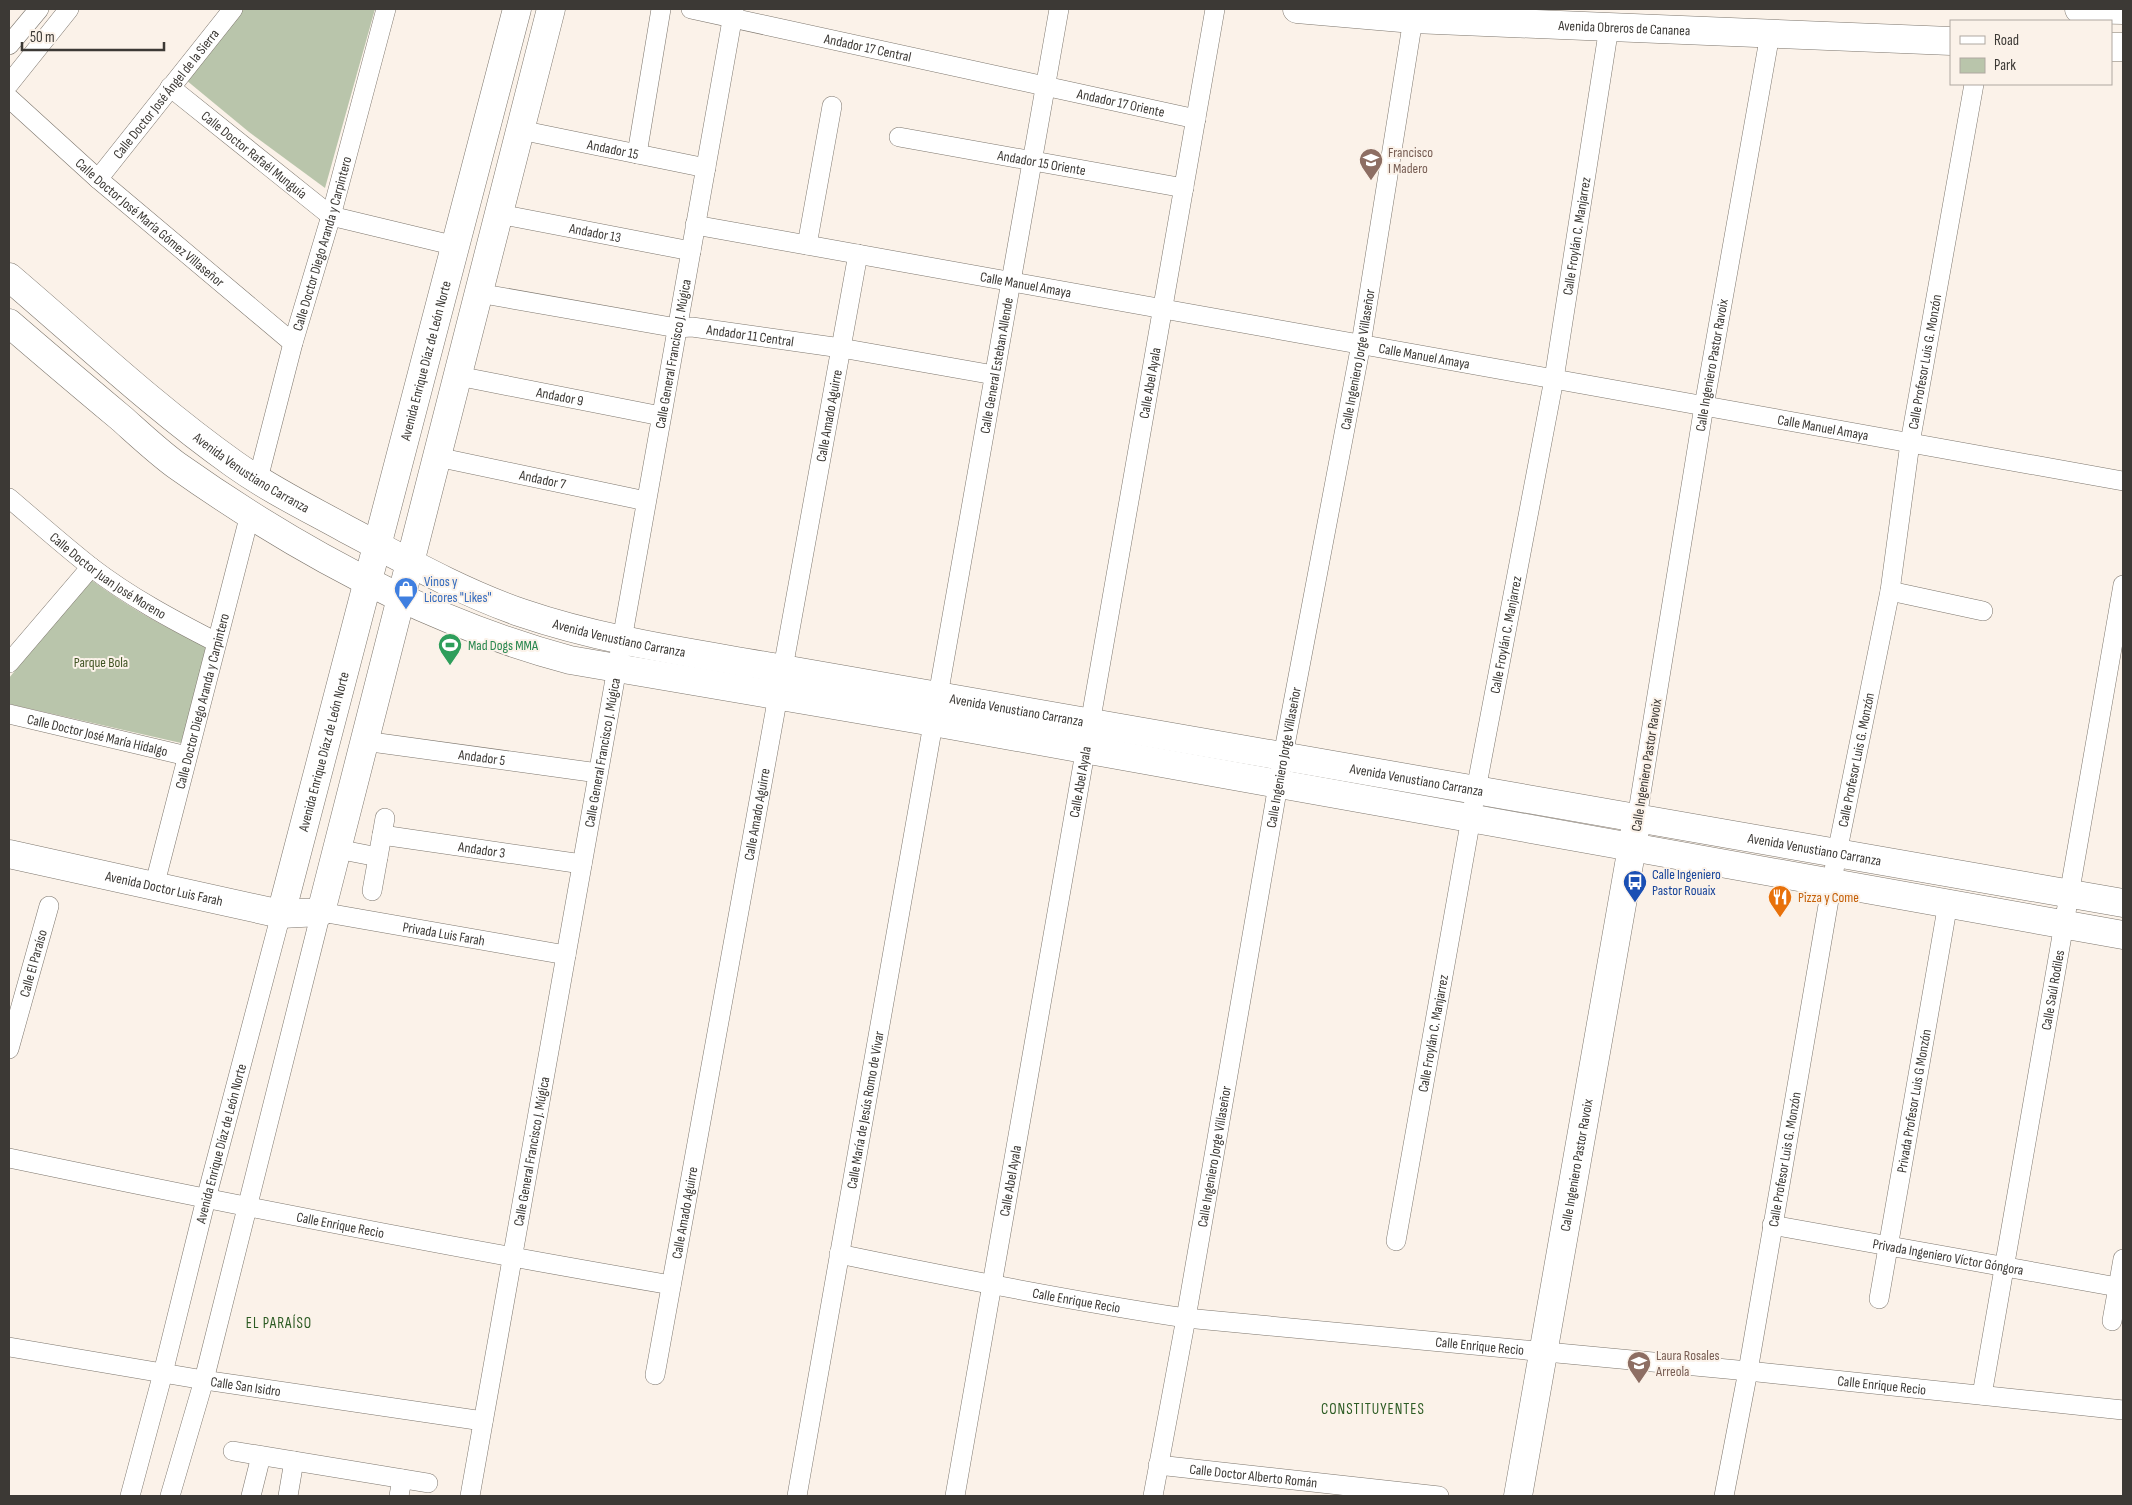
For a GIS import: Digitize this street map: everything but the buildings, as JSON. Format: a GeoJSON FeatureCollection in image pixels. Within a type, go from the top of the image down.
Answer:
{"type":"FeatureCollection","features":[{"type":"Feature","properties":{"kind":"street"},"geometry":{"type":"LineString","coordinates":[[9,84],[69,9]]}},
{"type":"Feature","properties":{"kind":"street","name":"Calle Doctor José Ángel de la Sierra"},"geometry":{"type":"LineString","coordinates":[[98,179],[233,9]]}},
{"type":"Feature","properties":{"kind":"street","name":"Calle Doctor Diego Aranda y Carpintero"},"geometry":{"type":"LineString","coordinates":[[258,479],[293,343],[331,216],[386,9]]}},
{"type":"Feature","properties":{"kind":"street","name":"Avenida Enrique Díaz de León Norte"},"geometry":{"type":"LineString","coordinates":[[130,1496],[164,1373],[206,1199],[517,9]]}},
{"type":"Feature","properties":{"kind":"street"},"geometry":{"type":"LineString","coordinates":[[170,1496],[204,1380],[320,912],[551,9]]}},
{"type":"Feature","properties":{"kind":"street"},"geometry":{"type":"LineString","coordinates":[[637,154],[661,9]]}},
{"type":"Feature","properties":{"kind":"street","name":"Andador 17 Central"},"geometry":{"type":"LineString","coordinates":[[691,9],[733,13],[1045,86]]}},
{"type":"Feature","properties":{"kind":"street","name":"Calle General Esteban Allende"},"geometry":{"type":"LineString","coordinates":[[933,722],[1059,9]]}},
{"type":"Feature","properties":{"kind":"street","name":"Calle Abel Ayala"},"geometry":{"type":"LineString","coordinates":[[955,1496],[1215,9]]}},
{"type":"Feature","properties":{"kind":"street","name":"Avenida Obreros de Cananea"},"geometry":{"type":"LineString","coordinates":[[1297,9],[1413,19],[1950,42]]}},
{"type":"Feature","properties":{"kind":"street"},"geometry":{"type":"LineString","coordinates":[[2079,9],[2123,10]]}},
{"type":"Feature","properties":{"kind":"street"},"geometry":{"type":"LineString","coordinates":[[9,45],[29,12],[48,33]]}},
{"type":"Feature","properties":{"kind":"street","name":"Calle General Francisco J. Múgica"},"geometry":{"type":"LineString","coordinates":[[470,1496],[733,13]]}},
{"type":"Feature","properties":{"kind":"street","name":"Calle Ingeniero Jorge Villaseñor"},"geometry":{"type":"LineString","coordinates":[[1153,1496],[1186,1318],[1283,756],[1361,344],[1413,19]]}},
{"type":"Feature","properties":{"kind":"street","name":"Calle Froylán C. Manjarrez"},"geometry":{"type":"LineString","coordinates":[[1396,1241],[1476,790],[1554,379],[1610,27]]}},
{"type":"Feature","properties":{"kind":"street","name":"Calle Ingeniero Pastor Ravoix"},"geometry":{"type":"LineString","coordinates":[[1518,1496],[1638,818],[1704,406],[1770,34]]}},
{"type":"Feature","properties":{"kind":"street","name":"Calle Profesor Luis G. Monzón"},"geometry":{"type":"LineString","coordinates":[[1724,1496],[1748,1371],[1832,883],[1890,591],[1910,443],[1974,85]]}},
{"type":"Feature","properties":{"kind":"street","name":"Calle Doctor Rafaél Munguía"},"geometry":{"type":"LineString","coordinates":[[170,86],[331,216],[456,246]]}},
{"type":"Feature","properties":{"kind":"street","name":"Andador 17 Oriente"},"geometry":{"type":"LineString","coordinates":[[1045,86],[1196,119]]}},
{"type":"Feature","properties":{"kind":"street","name":"Calle Doctor José María Gómez Villaseñor"},"geometry":{"type":"LineString","coordinates":[[9,98],[98,179],[293,343]]}},
{"type":"Feature","properties":{"kind":"street"},"geometry":{"type":"LineString","coordinates":[[808,245],[832,106]]}},
{"type":"Feature","properties":{"kind":"street","name":"Andador 15"},"geometry":{"type":"LineString","coordinates":[[520,130],[706,168]]}},
{"type":"Feature","properties":{"kind":"street","name":"Andador 15 Oriente"},"geometry":{"type":"LineString","coordinates":[[899,137],[1184,188]]}},
{"type":"Feature","properties":{"kind":"street","name":"Andador 13"},"geometry":{"type":"LineString","coordinates":[[499,214],[691,251]]}},
{"type":"Feature","properties":{"kind":"street","name":"Calle Manuel Amaya"},"geometry":{"type":"LineString","coordinates":[[695,225],[2123,481]]}},
{"type":"Feature","properties":{"kind":"street","name":"Calle Amado Aguirre"},"geometry":{"type":"LineString","coordinates":[[655,1376],[858,254]]}},
{"type":"Feature","properties":{"kind":"street","name":"Avenida Venustiano Carranza"},"geometry":{"type":"LineString","coordinates":[[9,277],[180,423],[258,479],[378,546],[471,592],[520,612],[573,629],[622,640],[783,669],[2123,903]]}},
{"type":"Feature","properties":{"kind":"street","name":"Andador 11 Central"},"geometry":{"type":"LineString","coordinates":[[478,293],[677,328],[692,327],[841,348],[994,375]]}},
{"type":"Feature","properties":{"kind":"street","name":"Avenida Venustiano Carranza"},"geometry":{"type":"LineString","coordinates":[[9,323],[174,464],[250,514],[317,555],[401,599],[476,630],[529,649],[570,660],[933,722],[2123,935]]}},
{"type":"Feature","properties":{"kind":"street","name":"Andador 9"},"geometry":{"type":"LineString","coordinates":[[458,376],[662,416]]}},
{"type":"Feature","properties":{"kind":"street","name":"Andador 7"},"geometry":{"type":"LineString","coordinates":[[437,457],[646,502]]}},
{"type":"Feature","properties":{"kind":"street","name":"Calle Doctor Juan José Moreno"},"geometry":{"type":"LineString","coordinates":[[9,498],[91,567],[160,612],[216,642]]}},
{"type":"Feature","properties":{"kind":"street","name":"Calle Doctor Diego Aranda y Carpintero"},"geometry":{"type":"LineString","coordinates":[[154,887],[250,514]]}},
{"type":"Feature","properties":{"kind":"street"},"geometry":{"type":"LineString","coordinates":[[9,663],[91,567]]}},
{"type":"Feature","properties":{"kind":"street","name":"Calle Saúl Rodiles"},"geometry":{"type":"LineString","coordinates":[[1982,1395],[2123,585]]}},
{"type":"Feature","properties":{"kind":"street"},"geometry":{"type":"LineString","coordinates":[[1890,591],[1984,611]]}},
{"type":"Feature","properties":{"kind":"street","name":"Calle Doctor José María Hidalgo"},"geometry":{"type":"LineString","coordinates":[[9,714],[187,756]]}},
{"type":"Feature","properties":{"kind":"street","name":"Calle María de Jesús Romo de Vivar"},"geometry":{"type":"LineString","coordinates":[[797,1496],[933,722]]}},
{"type":"Feature","properties":{"kind":"street","name":"Andador 5"},"geometry":{"type":"LineString","coordinates":[[364,741],[598,773]]}},
{"type":"Feature","properties":{"kind":"street","name":"Andador 3"},"geometry":{"type":"LineString","coordinates":[[372,891],[383,827],[582,864]]}},
{"type":"Feature","properties":{"kind":"street"},"geometry":{"type":"LineString","coordinates":[[337,849],[378,857]]}},
{"type":"Feature","properties":{"kind":"street","name":"Avenida Doctor Luis Farah"},"geometry":{"type":"LineString","coordinates":[[9,854],[282,914],[320,912]]}},
{"type":"Feature","properties":{"kind":"street","name":"Privada Profesor Luis G Monzón"},"geometry":{"type":"LineString","coordinates":[[1879,1298],[1948,904]]}},
{"type":"Feature","properties":{"kind":"street","name":"Calle El Paraíso"},"geometry":{"type":"LineString","coordinates":[[9,1050],[49,906]]}},
{"type":"Feature","properties":{"kind":"street","name":"Privada Luis Farah"},"geometry":{"type":"LineString","coordinates":[[320,912],[566,955]]}},
{"type":"Feature","properties":{"kind":"street","name":"Calle Enrique Recio"},"geometry":{"type":"LineString","coordinates":[[9,1158],[206,1199],[512,1258],[671,1285]]}},
{"type":"Feature","properties":{"kind":"street","name":"Privada Ingeniero Víctor Góngora"},"geometry":{"type":"LineString","coordinates":[[1772,1225],[2121,1288]]}},
{"type":"Feature","properties":{"kind":"street","name":"Calle Enrique Recio"},"geometry":{"type":"LineString","coordinates":[[839,1254],[992,1286],[1186,1318],[1748,1371],[2123,1410]]}},
{"type":"Feature","properties":{"kind":"street"},"geometry":{"type":"LineString","coordinates":[[2112,1321],[2121,1288],[2123,1259]]}},
{"type":"Feature","properties":{"kind":"street","name":"Calle San Isidro"},"geometry":{"type":"LineString","coordinates":[[9,1347],[204,1380],[483,1421]]}},
{"type":"Feature","properties":{"kind":"street"},"geometry":{"type":"LineString","coordinates":[[233,1451],[294,1461],[400,1488],[428,1483]]}},
{"type":"Feature","properties":{"kind":"street"},"geometry":{"type":"LineString","coordinates":[[251,1496],[261,1456]]}},
{"type":"Feature","properties":{"kind":"street"},"geometry":{"type":"LineString","coordinates":[[288,1496],[294,1461]]}},
{"type":"Feature","properties":{"kind":"street","name":"Calle Doctor Alberto Román"},"geometry":{"type":"LineString","coordinates":[[1158,1465],[1440,1496]]}},
{"type":"Feature","properties":{"kind":"green space"},"geometry":{"type":"Polygon","coordinates":[[[242,9],[375,9],[325,188],[249,132],[186,80],[242,9]]]}},
{"type":"Feature","properties":{"kind":"green space","name":"Parque Bola"},"geometry":{"type":"Polygon","coordinates":[[[90,579],[147,616],[177,633],[208,647],[181,743],[9,704],[9,678],[90,579]]]}},
{"type":"Feature","properties":{"kind":"place","name":"Francisco I Madero"},"geometry":{"type":"Point","coordinates":[1371,181]}},
{"type":"Feature","properties":{"kind":"place","name":"Vinos y Licores \"Likes\""},"geometry":{"type":"Point","coordinates":[406,610]}},
{"type":"Feature","properties":{"kind":"place","name":"Mad Dogs MMA"},"geometry":{"type":"Point","coordinates":[450,666]}},
{"type":"Feature","properties":{"kind":"place","name":"Calle Ingeniero Pastor Rouaix"},"geometry":{"type":"Point","coordinates":[1635,903]}},
{"type":"Feature","properties":{"kind":"place","name":"Pizza y Come"},"geometry":{"type":"Point","coordinates":[1780,918]}},
{"type":"Feature","properties":{"kind":"place","name":"Laura Rosales Arreola"},"geometry":{"type":"Point","coordinates":[1639,1384]}},
{"type":"Feature","properties":{"kind":"district","name":"EL PARAÍSO"},"geometry":{"type":"Point","coordinates":[279,1323]}},
{"type":"Feature","properties":{"kind":"district","name":"CONSTITUYENTES"},"geometry":{"type":"Point","coordinates":[1373,1409]}}]}
